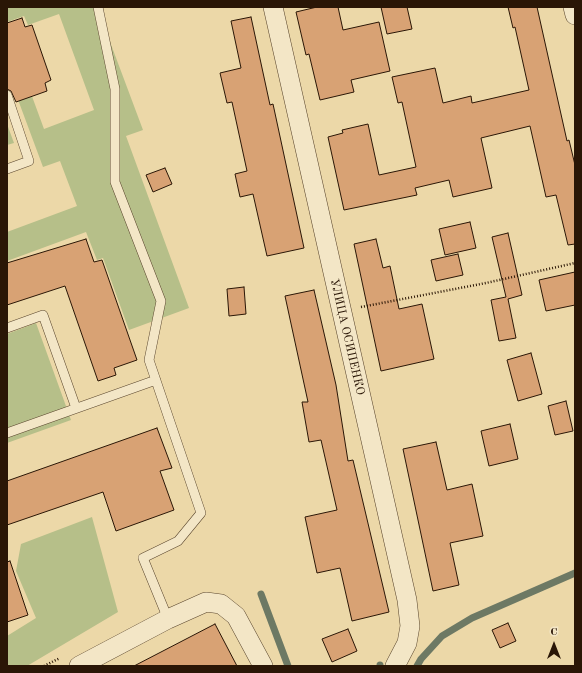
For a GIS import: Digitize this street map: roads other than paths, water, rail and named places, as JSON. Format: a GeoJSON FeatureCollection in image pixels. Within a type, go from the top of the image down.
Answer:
{"type":"FeatureCollection","features":[{"type":"Feature","properties":{"kind":"street","name":"УЛИЦА ОСИПЕНКО"},"geometry":{"type":"LineString","coordinates":[[273,7],[407,600],[410,626],[407,643],[396,666]]}},
{"type":"Feature","properties":{"kind":"street"},"geometry":{"type":"LineString","coordinates":[[573,7],[575,15]]}},
{"type":"Feature","properties":{"kind":"street"},"geometry":{"type":"LineString","coordinates":[[79,666],[168,619],[206,602],[221,604],[236,616],[258,664]]}},
{"type":"Feature","properties":{"kind":"lane"},"geometry":{"type":"LineString","coordinates":[[98,7],[115,89],[115,182],[161,302],[149,360],[201,513],[178,541],[143,558],[168,619]]}},
{"type":"Feature","properties":{"kind":"lane"},"geometry":{"type":"LineString","coordinates":[[7,95],[29,161],[7,169]]}},
{"type":"Feature","properties":{"kind":"lane"},"geometry":{"type":"LineString","coordinates":[[7,328],[43,315],[76,408]]}},
{"type":"Feature","properties":{"kind":"lane"},"geometry":{"type":"LineString","coordinates":[[7,432],[156,380]]}},
{"type":"Feature","properties":{"kind":"waterway"},"geometry":{"type":"LineString","coordinates":[[417,666],[421,659],[442,636],[472,618],[575,573]]}},
{"type":"Feature","properties":{"kind":"waterway"},"geometry":{"type":"LineString","coordinates":[[261,594],[288,666]]}}]}
